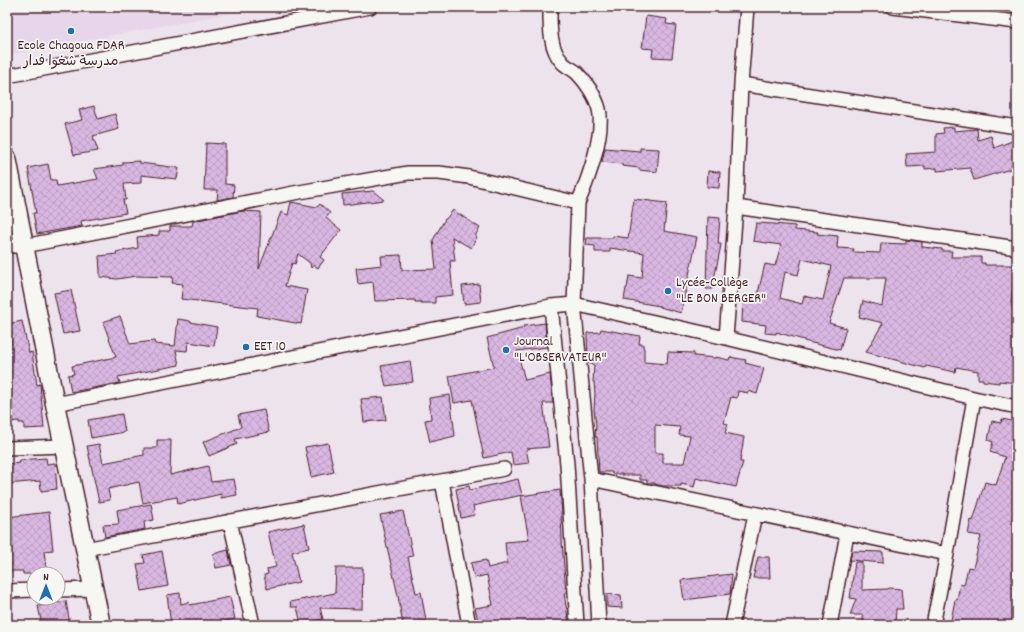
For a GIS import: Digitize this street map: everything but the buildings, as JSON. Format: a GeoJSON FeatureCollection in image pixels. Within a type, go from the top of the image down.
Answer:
{"type":"FeatureCollection","features":[{"type":"Feature","properties":{"kind":"street"},"geometry":{"type":"LineString","coordinates":[[7,76],[370,7]]}},
{"type":"Feature","properties":{"kind":"street"},"geometry":{"type":"LineString","coordinates":[[550,7],[551,36],[555,50],[562,62],[577,73],[594,97],[599,109],[601,125],[598,141],[578,203],[574,304],[591,479],[599,624],[577,625],[567,464],[551,306]]}},
{"type":"Feature","properties":{"kind":"street"},"geometry":{"type":"LineString","coordinates":[[726,338],[736,207],[741,84],[747,7]]}},
{"type":"Feature","properties":{"kind":"street"},"geometry":{"type":"LineString","coordinates":[[893,7],[1017,22]]}},
{"type":"Feature","properties":{"kind":"street"},"geometry":{"type":"LineString","coordinates":[[741,84],[1017,127]]}},
{"type":"Feature","properties":{"kind":"street"},"geometry":{"type":"LineString","coordinates":[[7,158],[15,246],[55,404],[101,625]]}},
{"type":"Feature","properties":{"kind":"street"},"geometry":{"type":"LineString","coordinates":[[15,246],[408,173],[439,173],[469,177],[578,203]]}},
{"type":"Feature","properties":{"kind":"street"},"geometry":{"type":"LineString","coordinates":[[736,207],[1017,248]]}},
{"type":"Feature","properties":{"kind":"street"},"geometry":{"type":"LineString","coordinates":[[55,404],[551,306],[574,304],[726,338],[1017,407]]}},
{"type":"Feature","properties":{"kind":"street"},"geometry":{"type":"LineString","coordinates":[[933,625],[974,398]]}},
{"type":"Feature","properties":{"kind":"street"},"geometry":{"type":"LineString","coordinates":[[7,448],[64,446]]}},
{"type":"Feature","properties":{"kind":"street"},"geometry":{"type":"LineString","coordinates":[[85,549],[504,469]]}},
{"type":"Feature","properties":{"kind":"street"},"geometry":{"type":"LineString","coordinates":[[591,479],[946,554]]}},
{"type":"Feature","properties":{"kind":"street"},"geometry":{"type":"LineString","coordinates":[[442,481],[469,625]]}},
{"type":"Feature","properties":{"kind":"street"},"geometry":{"type":"LineString","coordinates":[[732,625],[755,514]]}},
{"type":"Feature","properties":{"kind":"street"},"geometry":{"type":"LineString","coordinates":[[230,521],[253,625]]}},
{"type":"Feature","properties":{"kind":"street"},"geometry":{"type":"LineString","coordinates":[[830,625],[847,534]]}},
{"type":"Feature","properties":{"kind":"street"},"geometry":{"type":"LineString","coordinates":[[66,590],[94,589]]}},
{"type":"Feature","properties":{"kind":"street"},"geometry":{"type":"LineString","coordinates":[[7,591],[26,590]]}},
{"type":"Feature","properties":{"kind":"shaded area","name":"Ecole Chagoua FDAR مدرسة شغوا فدار"},"geometry":{"type":"Polygon","coordinates":[[[7,7],[264,7],[7,55],[7,7]]]}},
{"type":"Feature","properties":{"kind":"place","name":"Ecole Chagoua FDAR مدرسة شغوا فدار"},"geometry":{"type":"Point","coordinates":[71,31]}},
{"type":"Feature","properties":{"kind":"place","name":"Lycée-Collège \"LE BON BERGER\""},"geometry":{"type":"Point","coordinates":[668,291]}},
{"type":"Feature","properties":{"kind":"place","name":"EET 10"},"geometry":{"type":"Point","coordinates":[246,347]}},
{"type":"Feature","properties":{"kind":"place","name":"Journal \"L'OBSERVATEUR\""},"geometry":{"type":"Point","coordinates":[506,350]}}]}
